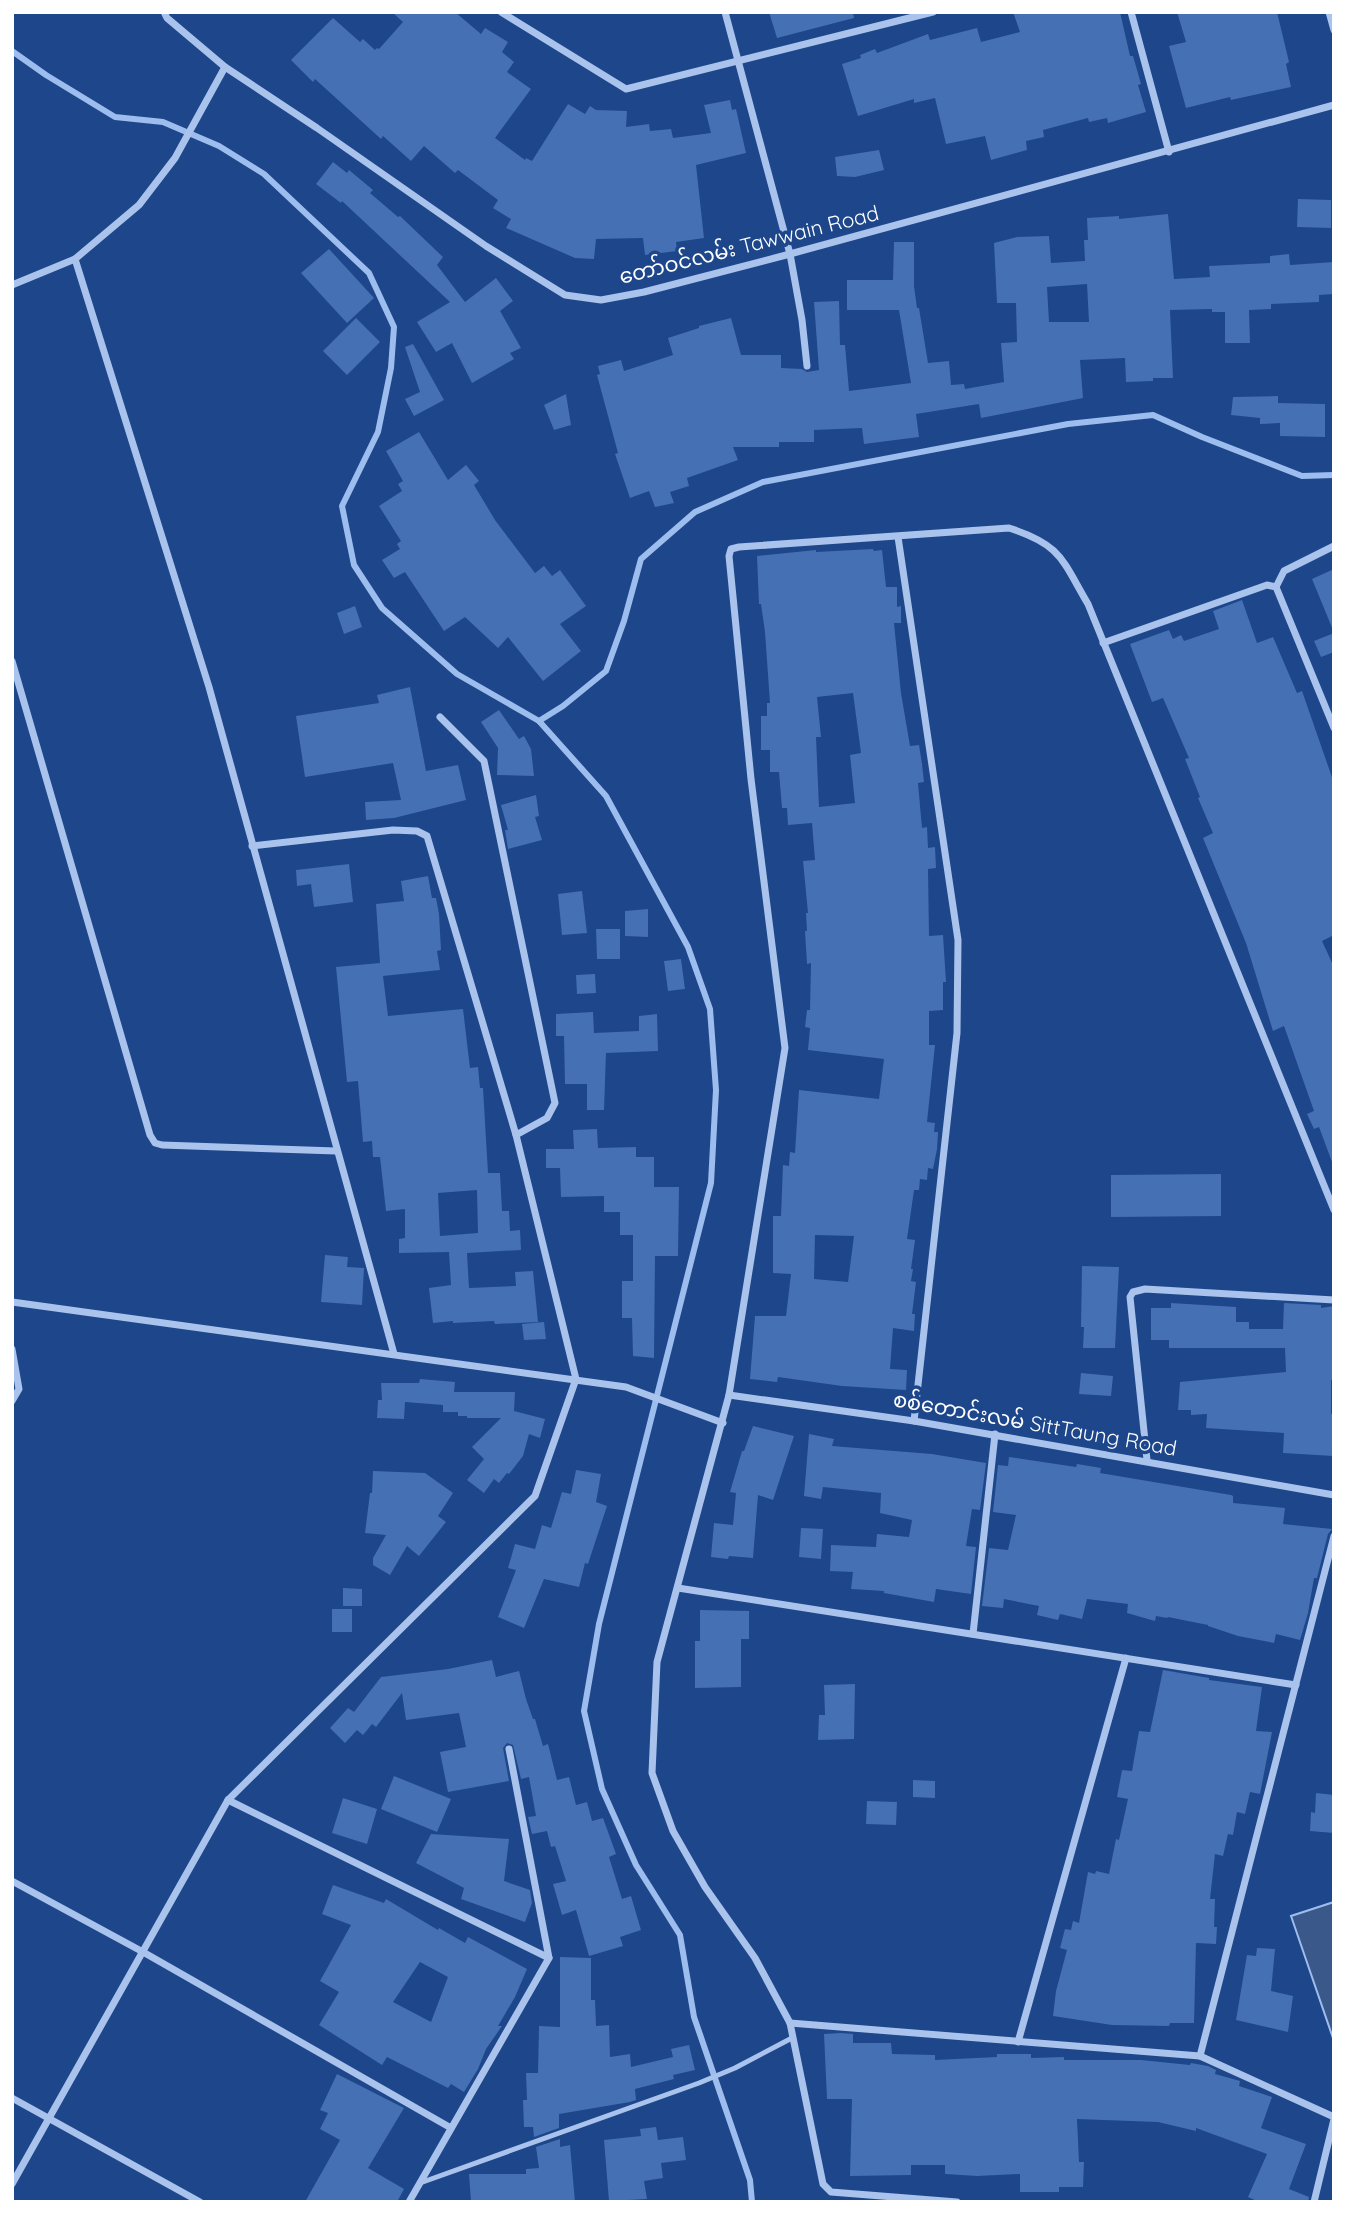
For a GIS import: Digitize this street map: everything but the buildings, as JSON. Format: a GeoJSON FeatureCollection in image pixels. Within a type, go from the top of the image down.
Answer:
{"type":"FeatureCollection","features":[{"type":"Feature","properties":{"kind":"street","name":"တော်ဝင်လမ်း Tawwain Road"},"geometry":{"type":"LineString","coordinates":[[164,12],[167,18],[225,67],[486,246],[565,295],[601,300],[645,292],[790,254],[1334,105]]}},
{"type":"Feature","properties":{"kind":"street"},"geometry":{"type":"LineString","coordinates":[[501,12],[626,89],[933,12]]}},
{"type":"Feature","properties":{"kind":"street"},"geometry":{"type":"LineString","coordinates":[[724,12],[790,254],[807,366]]}},
{"type":"Feature","properties":{"kind":"street"},"geometry":{"type":"LineString","coordinates":[[1131,12],[1169,152]]}},
{"type":"Feature","properties":{"kind":"street"},"geometry":{"type":"LineString","coordinates":[[1329,12],[1334,30]]}},
{"type":"Feature","properties":{"kind":"street"},"geometry":{"type":"LineString","coordinates":[[12,285],[75,260],[139,205],[175,158],[225,67]]}},
{"type":"Feature","properties":{"kind":"street"},"geometry":{"type":"LineString","coordinates":[[75,260],[209,687],[394,1354]]}},
{"type":"Feature","properties":{"kind":"street"},"geometry":{"type":"LineString","coordinates":[[957,2202],[831,2192],[823,2184],[790,2023],[755,1958],[705,1886],[673,1831],[652,1773],[657,1662],[729,1395],[785,1048],[751,779],[729,555],[731,549],[1009,528],[1035,536],[1057,551],[1088,604],[1334,1210]]}},
{"type":"Feature","properties":{"kind":"street"},"geometry":{"type":"LineString","coordinates":[[898,537],[958,940],[957,1033],[914,1421]]}},
{"type":"Feature","properties":{"kind":"street"},"geometry":{"type":"LineString","coordinates":[[1334,546],[1284,571],[1276,587],[1334,728]]}},
{"type":"Feature","properties":{"kind":"street"},"geometry":{"type":"LineString","coordinates":[[1103,643],[1266,585],[1276,587]]}},
{"type":"Feature","properties":{"kind":"street"},"geometry":{"type":"LineString","coordinates":[[12,661],[150,1135],[155,1143],[162,1146],[336,1151]]}},
{"type":"Feature","properties":{"kind":"street"},"geometry":{"type":"LineString","coordinates":[[440,717],[484,761],[555,1103],[547,1118],[516,1135]]}},
{"type":"Feature","properties":{"kind":"street"},"geometry":{"type":"LineString","coordinates":[[12,2184],[228,1800],[534,1496],[576,1379],[516,1135],[427,836],[417,831],[393,830],[252,846]]}},
{"type":"Feature","properties":{"kind":"street"},"geometry":{"type":"LineString","coordinates":[[1147,1460],[1130,1297],[1133,1292],[1145,1289],[1334,1300]]}},
{"type":"Feature","properties":{"kind":"street"},"geometry":{"type":"LineString","coordinates":[[12,1302],[626,1387],[723,1423]]}},
{"type":"Feature","properties":{"kind":"street"},"geometry":{"type":"LineString","coordinates":[[12,1349],[19,1389],[12,1401]]}},
{"type":"Feature","properties":{"kind":"street","name":"စစ်တောင်းလမ် SittTaung Road"},"geometry":{"type":"LineString","coordinates":[[729,1395],[995,1434],[1334,1495]]}},
{"type":"Feature","properties":{"kind":"street"},"geometry":{"type":"LineString","coordinates":[[972,1634],[995,1434]]}},
{"type":"Feature","properties":{"kind":"street"},"geometry":{"type":"LineString","coordinates":[[1200,2056],[1334,1536]]}},
{"type":"Feature","properties":{"kind":"street"},"geometry":{"type":"LineString","coordinates":[[678,1588],[1296,1685]]}},
{"type":"Feature","properties":{"kind":"street"},"geometry":{"type":"LineString","coordinates":[[1018,2042],[1126,1658]]}},
{"type":"Feature","properties":{"kind":"street"},"geometry":{"type":"LineString","coordinates":[[409,2202],[549,1958],[509,1749]]}},
{"type":"Feature","properties":{"kind":"street"},"geometry":{"type":"LineString","coordinates":[[228,1800],[549,1958]]}},
{"type":"Feature","properties":{"kind":"street"},"geometry":{"type":"LineString","coordinates":[[12,1881],[143,1952],[451,2128]]}},
{"type":"Feature","properties":{"kind":"street"},"geometry":{"type":"LineString","coordinates":[[790,2023],[1200,2056],[1334,2118],[1314,2202]]}},
{"type":"Feature","properties":{"kind":"street"},"geometry":{"type":"LineString","coordinates":[[12,2098],[191,2200],[200,2202]]}},
{"type":"Feature","properties":{"kind":"lane"},"geometry":{"type":"LineString","coordinates":[[420,2183],[699,2083],[735,2068],[792,2038]]}},
{"type":"Feature","properties":{"kind":"water"},"geometry":{"type":"Polygon","coordinates":[[[1334,1902],[1334,2041],[1291,1916],[1334,1902]]]}},
{"type":"Feature","properties":{"kind":"waterway"},"geometry":{"type":"LineString","coordinates":[[12,51],[115,117],[163,122],[219,146],[264,174],[369,273],[394,327],[391,368],[378,432],[342,506],[354,565],[382,608],[457,674],[539,721],[606,796],[688,947],[710,1009],[716,1090],[711,1183],[599,1624],[584,1711],[602,1789],[636,1865],[680,1935],[694,2017],[750,2180],[752,2202]]}},
{"type":"Feature","properties":{"kind":"waterway"},"geometry":{"type":"LineString","coordinates":[[539,721],[563,706],[606,671],[624,621],[641,559],[695,512],[763,482],[1068,424],[1153,415],[1302,476],[1334,475]]}}]}
